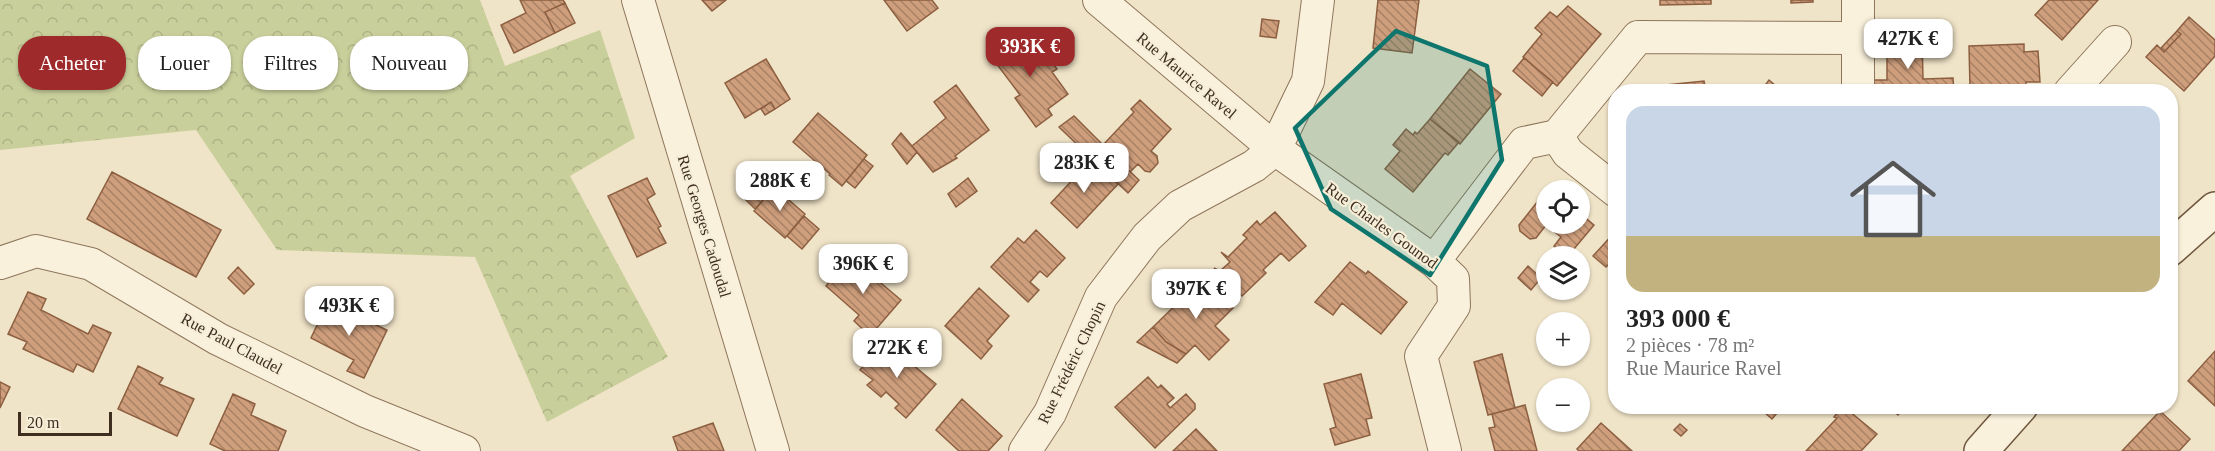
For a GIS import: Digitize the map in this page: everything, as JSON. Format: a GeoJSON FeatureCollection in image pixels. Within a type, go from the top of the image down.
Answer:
{"type":"FeatureCollection","features":[{"type":"Feature","properties":{"kind":"main road"},"geometry":{"type":"LineString","coordinates":[[2178,242],[2215,209]]}},
{"type":"Feature","properties":{"kind":"main road"},"geometry":{"type":"LineString","coordinates":[[1981,451],[2014,414]]}},
{"type":"Feature","properties":{"kind":"street","name":"Rue Georges Cadoudal"},"geometry":{"type":"LineString","coordinates":[[638,0],[773,451]]}},
{"type":"Feature","properties":{"kind":"street","name":"Rue Maurice Ravel"},"geometry":{"type":"LineString","coordinates":[[1100,0],[1275,149]]}},
{"type":"Feature","properties":{"kind":"street","name":"Rue Frédéric Chopin"},"geometry":{"type":"LineString","coordinates":[[1025,451],[1050,413],[1101,297],[1147,237],[1180,206],[1254,166],[1275,149],[1308,81],[1318,0]]}},
{"type":"Feature","properties":{"kind":"street"},"geometry":{"type":"LineString","coordinates":[[1858,0],[1858,84]]}},
{"type":"Feature","properties":{"kind":"street"},"geometry":{"type":"LineString","coordinates":[[1434,261],[1524,143],[1557,136],[1638,37],[1859,38]]}},
{"type":"Feature","properties":{"kind":"street"},"geometry":{"type":"LineString","coordinates":[[2077,84],[2115,42]]}},
{"type":"Feature","properties":{"kind":"street"},"geometry":{"type":"LineString","coordinates":[[1557,136],[1568,153],[1608,185]]}},
{"type":"Feature","properties":{"kind":"street","name":"Rue Charles Gounod"},"geometry":{"type":"LineString","coordinates":[[1275,149],[1434,261],[1453,279],[1454,306],[1421,356],[1445,451]]}},
{"type":"Feature","properties":{"kind":"street","name":"Rue Paul Claudel"},"geometry":{"type":"LineString","coordinates":[[0,263],[36,251],[91,264],[228,344],[364,411],[464,451]]}},
{"type":"Feature","properties":{"kind":"highlighted area"},"geometry":{"type":"Polygon","coordinates":[[[1396,31],[1487,66],[1502,160],[1430,275],[1331,209],[1295,128],[1396,31]]]}},
{"type":"Feature","properties":{"kind":"green space"},"geometry":{"type":"Polygon","coordinates":[[[0,0],[480,0],[505,66],[600,30],[635,138],[570,176],[668,357],[547,422],[475,257],[277,250],[196,130],[0,150],[0,0]]]}},
{"type":"Feature","properties":{"kind":"building"},"geometry":{"type":"Polygon","coordinates":[[[520,0],[563,0],[565,3],[545,12],[555,33],[514,53],[501,25],[526,13],[520,0]]]}},
{"type":"Feature","properties":{"kind":"building"},"geometry":{"type":"Polygon","coordinates":[[[702,0],[726,0],[712,11],[702,0]]]}},
{"type":"Feature","properties":{"kind":"building"},"geometry":{"type":"Polygon","coordinates":[[[884,0],[932,0],[938,8],[907,31],[884,0]]]}},
{"type":"Feature","properties":{"kind":"building"},"geometry":{"type":"Polygon","coordinates":[[[1378,0],[1419,0],[1412,53],[1373,48],[1378,0]]]}},
{"type":"Feature","properties":{"kind":"building"},"geometry":{"type":"Polygon","coordinates":[[[1660,0],[1711,0],[1711,4],[1660,5],[1660,0]]]}},
{"type":"Feature","properties":{"kind":"building"},"geometry":{"type":"Polygon","coordinates":[[[1791,0],[1813,0],[1813,2],[1791,3],[1791,0]]]}},
{"type":"Feature","properties":{"kind":"building"},"geometry":{"type":"Polygon","coordinates":[[[2049,0],[2098,0],[2062,40],[2035,15],[2049,0]]]}},
{"type":"Feature","properties":{"kind":"building"},"geometry":{"type":"Polygon","coordinates":[[[565,3],[575,23],[555,33],[545,12],[565,3]]]}},
{"type":"Feature","properties":{"kind":"building"},"geometry":{"type":"Polygon","coordinates":[[[1568,6],[1601,34],[1557,86],[1523,57],[1542,34],[1535,28],[1550,12],[1557,17],[1568,6]]]}},
{"type":"Feature","properties":{"kind":"building"},"geometry":{"type":"Polygon","coordinates":[[[2189,17],[2215,40],[2215,56],[2184,91],[2146,57],[2157,45],[2164,52],[2181,34],[2177,31],[2189,17]]]}},
{"type":"Feature","properties":{"kind":"building"},"geometry":{"type":"Polygon","coordinates":[[[1262,19],[1279,21],[1276,38],[1260,36],[1262,19]]]}},
{"type":"Feature","properties":{"kind":"building"},"geometry":{"type":"Polygon","coordinates":[[[2177,31],[2181,34],[2164,52],[2161,48],[2177,31]]]}},
{"type":"Feature","properties":{"kind":"building"},"geometry":{"type":"Polygon","coordinates":[[[1020,32],[1033,48],[1029,51],[1038,62],[1047,55],[1057,69],[1052,72],[1068,94],[1048,109],[1052,115],[1036,127],[1015,98],[1020,95],[990,55],[1020,32]]]}},
{"type":"Feature","properties":{"kind":"building"},"geometry":{"type":"Polygon","coordinates":[[[1922,37],[1923,79],[1953,78],[1953,84],[1868,84],[1868,80],[1887,80],[1887,38],[1922,37]]]}},
{"type":"Feature","properties":{"kind":"building"},"geometry":{"type":"Polygon","coordinates":[[[2024,44],[2024,52],[2038,51],[2040,82],[1970,84],[1969,46],[2024,44]]]}},
{"type":"Feature","properties":{"kind":"building"},"geometry":{"type":"Polygon","coordinates":[[[1524,58],[1553,82],[1542,96],[1513,71],[1524,58]]]}},
{"type":"Feature","properties":{"kind":"building"},"geometry":{"type":"Polygon","coordinates":[[[766,59],[790,99],[775,109],[771,102],[745,118],[725,83],[766,59]]]}},
{"type":"Feature","properties":{"kind":"building"},"geometry":{"type":"Polygon","coordinates":[[[1470,69],[1501,94],[1460,144],[1430,119],[1470,69]]]}},
{"type":"Feature","properties":{"kind":"building"},"geometry":{"type":"Polygon","coordinates":[[[1704,81],[1705,84],[1676,84],[1704,81]]]}},
{"type":"Feature","properties":{"kind":"building"},"geometry":{"type":"Polygon","coordinates":[[[956,85],[989,130],[955,156],[957,158],[933,172],[912,146],[946,118],[934,102],[956,85]]]}},
{"type":"Feature","properties":{"kind":"building"},"geometry":{"type":"Polygon","coordinates":[[[1140,100],[1171,129],[1151,151],[1157,156],[1158,163],[1150,172],[1145,171],[1138,164],[1130,172],[1122,164],[1110,176],[1059,127],[1074,116],[1103,145],[1134,112],[1131,109],[1140,100]]]}},
{"type":"Feature","properties":{"kind":"building"},"geometry":{"type":"Polygon","coordinates":[[[771,102],[775,109],[765,115],[761,109],[771,102]]]}},
{"type":"Feature","properties":{"kind":"building"},"geometry":{"type":"Polygon","coordinates":[[[818,113],[867,155],[842,186],[793,142],[818,113]]]}},
{"type":"Feature","properties":{"kind":"building"},"geometry":{"type":"Polygon","coordinates":[[[1430,119],[1459,142],[1448,155],[1445,153],[1413,192],[1385,169],[1400,151],[1393,145],[1406,129],[1413,135],[1415,132],[1417,134],[1430,119]]]}},
{"type":"Feature","properties":{"kind":"building"},"geometry":{"type":"Polygon","coordinates":[[[901,133],[917,152],[907,164],[892,144],[901,133]]]}},
{"type":"Feature","properties":{"kind":"building"},"geometry":{"type":"Polygon","coordinates":[[[864,159],[873,166],[855,188],[846,181],[864,159]]]}},
{"type":"Feature","properties":{"kind":"building"},"geometry":{"type":"Polygon","coordinates":[[[1092,159],[1118,184],[1077,228],[1051,203],[1092,159]]]}},
{"type":"Feature","properties":{"kind":"building"},"geometry":{"type":"Polygon","coordinates":[[[1122,164],[1139,180],[1128,193],[1110,176],[1122,164]]]}},
{"type":"Feature","properties":{"kind":"building"},"geometry":{"type":"Polygon","coordinates":[[[112,172],[221,230],[196,277],[87,219],[112,172]]]}},
{"type":"Feature","properties":{"kind":"building"},"geometry":{"type":"Polygon","coordinates":[[[647,178],[655,194],[647,199],[661,226],[658,228],[666,243],[637,257],[608,196],[647,178]]]}},
{"type":"Feature","properties":{"kind":"building"},"geometry":{"type":"Polygon","coordinates":[[[968,178],[977,191],[956,207],[948,194],[968,178]]]}},
{"type":"Feature","properties":{"kind":"building"},"geometry":{"type":"Polygon","coordinates":[[[762,180],[772,190],[755,209],[745,199],[762,180]]]}},
{"type":"Feature","properties":{"kind":"building"},"geometry":{"type":"Polygon","coordinates":[[[774,187],[805,214],[785,238],[754,211],[774,187]]]}},
{"type":"Feature","properties":{"kind":"building"},"geometry":{"type":"Polygon","coordinates":[[[1536,204],[1536,234],[1539,234],[1536,238],[1530,239],[1520,231],[1519,225],[1536,204]]]}},
{"type":"Feature","properties":{"kind":"building"},"geometry":{"type":"Polygon","coordinates":[[[1275,212],[1306,246],[1289,261],[1281,253],[1263,270],[1266,273],[1242,296],[1214,268],[1220,271],[1230,262],[1221,252],[1228,257],[1247,238],[1243,235],[1257,221],[1260,225],[1275,212]]]}},
{"type":"Feature","properties":{"kind":"building"},"geometry":{"type":"Polygon","coordinates":[[[804,216],[819,229],[802,249],[787,236],[804,216]]]}},
{"type":"Feature","properties":{"kind":"building"},"geometry":{"type":"Polygon","coordinates":[[[1036,230],[1065,258],[1047,277],[1040,271],[1030,282],[1039,290],[1028,302],[991,267],[1018,238],[1024,243],[1036,230]]]}},
{"type":"Feature","properties":{"kind":"building"},"geometry":{"type":"Polygon","coordinates":[[[1557,234],[1586,234],[1576,246],[1554,246],[1561,237],[1557,234]]]}},
{"type":"Feature","properties":{"kind":"building"},"geometry":{"type":"Polygon","coordinates":[[[1608,240],[1608,265],[1606,267],[1593,256],[1608,240]]]}},
{"type":"Feature","properties":{"kind":"building"},"geometry":{"type":"Polygon","coordinates":[[[850,257],[901,300],[870,336],[854,321],[859,315],[826,286],[850,257]]]}},
{"type":"Feature","properties":{"kind":"building"},"geometry":{"type":"Polygon","coordinates":[[[1350,262],[1366,274],[1368,271],[1407,302],[1381,334],[1342,303],[1333,315],[1315,302],[1350,262]]]}},
{"type":"Feature","properties":{"kind":"building"},"geometry":{"type":"Polygon","coordinates":[[[1528,266],[1536,273],[1536,284],[1531,290],[1518,278],[1528,266]]]}},
{"type":"Feature","properties":{"kind":"building"},"geometry":{"type":"Polygon","coordinates":[[[238,267],[254,284],[244,294],[228,278],[238,267]]]}},
{"type":"Feature","properties":{"kind":"building"},"geometry":{"type":"Polygon","coordinates":[[[1200,273],[1233,308],[1215,326],[1229,340],[1209,360],[1195,345],[1186,354],[1166,342],[1153,327],[1190,291],[1186,286],[1200,273]]]}},
{"type":"Feature","properties":{"kind":"building"},"geometry":{"type":"Polygon","coordinates":[[[979,288],[1009,316],[987,341],[992,346],[981,359],[945,326],[979,288]]]}},
{"type":"Feature","properties":{"kind":"building"},"geometry":{"type":"Polygon","coordinates":[[[28,292],[46,299],[41,310],[88,334],[93,325],[111,333],[93,372],[77,364],[73,372],[23,349],[27,342],[8,334],[28,292]]]}},
{"type":"Feature","properties":{"kind":"building"},"geometry":{"type":"Polygon","coordinates":[[[328,302],[387,330],[364,378],[347,371],[354,360],[311,338],[319,321],[316,320],[328,302]]]}},
{"type":"Feature","properties":{"kind":"building"},"geometry":{"type":"Polygon","coordinates":[[[1153,327],[1166,342],[1186,354],[1177,363],[1137,342],[1153,327]]]}},
{"type":"Feature","properties":{"kind":"building"},"geometry":{"type":"Polygon","coordinates":[[[884,341],[936,384],[906,418],[895,408],[899,404],[886,392],[881,397],[867,385],[873,380],[860,370],[884,341]]]}},
{"type":"Feature","properties":{"kind":"building"},"geometry":{"type":"Polygon","coordinates":[[[2215,351],[2215,406],[2188,381],[2215,351]]]}},
{"type":"Feature","properties":{"kind":"building"},"geometry":{"type":"Polygon","coordinates":[[[1502,354],[1515,408],[1488,415],[1474,362],[1502,354]]]}},
{"type":"Feature","properties":{"kind":"building"},"geometry":{"type":"Polygon","coordinates":[[[138,366],[163,378],[159,384],[194,399],[177,436],[118,409],[138,366]]]}},
{"type":"Feature","properties":{"kind":"building"},"geometry":{"type":"Polygon","coordinates":[[[1361,374],[1372,418],[1366,419],[1370,435],[1335,445],[1330,429],[1336,427],[1324,384],[1361,374]]]}},
{"type":"Feature","properties":{"kind":"building"},"geometry":{"type":"Polygon","coordinates":[[[1148,377],[1158,388],[1161,385],[1174,398],[1167,404],[1170,408],[1186,394],[1195,404],[1195,409],[1155,448],[1115,407],[1148,377]]]}},
{"type":"Feature","properties":{"kind":"building"},"geometry":{"type":"Polygon","coordinates":[[[0,382],[10,387],[0,408],[0,382]]]}},
{"type":"Feature","properties":{"kind":"building"},"geometry":{"type":"Polygon","coordinates":[[[233,394],[255,404],[251,415],[286,431],[278,451],[225,451],[210,444],[233,394]]]}},
{"type":"Feature","properties":{"kind":"building"},"geometry":{"type":"Polygon","coordinates":[[[962,399],[1002,436],[988,451],[959,451],[936,430],[962,399]]]}},
{"type":"Feature","properties":{"kind":"building"},"geometry":{"type":"Polygon","coordinates":[[[1525,405],[1537,451],[1495,451],[1489,428],[1495,427],[1492,414],[1525,405]]]}},
{"type":"Feature","properties":{"kind":"building"},"geometry":{"type":"Polygon","coordinates":[[[1766,414],[1776,414],[1772,419],[1766,414]]]}},
{"type":"Feature","properties":{"kind":"building"},"geometry":{"type":"Polygon","coordinates":[[[1836,414],[1853,414],[1877,434],[1861,451],[1806,451],[1837,418],[1834,417],[1836,414]]]}},
{"type":"Feature","properties":{"kind":"building"},"geometry":{"type":"Polygon","coordinates":[[[2157,414],[2163,414],[2190,439],[2179,451],[2122,451],[2157,414]]]}},
{"type":"Feature","properties":{"kind":"building"},"geometry":{"type":"Polygon","coordinates":[[[713,423],[724,451],[678,451],[673,437],[713,423]]]}},
{"type":"Feature","properties":{"kind":"building"},"geometry":{"type":"Polygon","coordinates":[[[1601,423],[1632,451],[1579,451],[1577,449],[1601,423]]]}},
{"type":"Feature","properties":{"kind":"building"},"geometry":{"type":"Polygon","coordinates":[[[1680,424],[1687,430],[1681,436],[1674,430],[1680,424]]]}},
{"type":"Feature","properties":{"kind":"building"},"geometry":{"type":"Polygon","coordinates":[[[1196,429],[1217,451],[1173,451],[1196,429]]]}}]}
